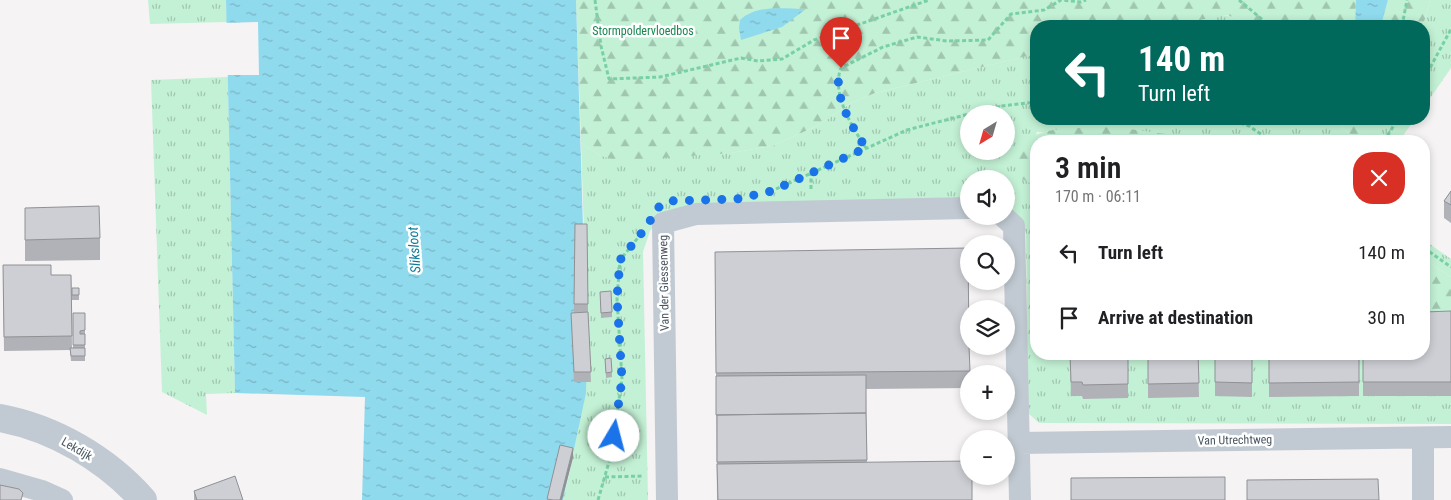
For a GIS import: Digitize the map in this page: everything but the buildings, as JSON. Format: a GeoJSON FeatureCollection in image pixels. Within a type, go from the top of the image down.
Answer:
{"type":"FeatureCollection","features":[{"type":"Feature","properties":{"kind":"street","name":"Van der Giessenweg"},"geometry":{"type":"LineString","coordinates":[[667,500],[663,224],[696,214],[960,208]]}},
{"type":"Feature","properties":{"kind":"street"},"geometry":{"type":"LineString","coordinates":[[1013,225],[1020,500]]}},
{"type":"Feature","properties":{"kind":"street","name":"Lekdijk"},"geometry":{"type":"LineString","coordinates":[[0,418],[44,431],[80,449],[112,470],[143,500]]}},
{"type":"Feature","properties":{"kind":"street","name":"Van Utrechtweg"},"geometry":{"type":"LineString","coordinates":[[1019,443],[1451,437]]}},
{"type":"Feature","properties":{"kind":"street"},"geometry":{"type":"LineString","coordinates":[[1422,438],[1423,500]]}},
{"type":"Feature","properties":{"kind":"street"},"geometry":{"type":"LineString","coordinates":[[0,479],[42,490],[62,500]]}},
{"type":"Feature","properties":{"kind":"path"},"geometry":{"type":"LineString","coordinates":[[595,0],[601,46],[609,80],[660,77],[741,58],[758,61],[782,58],[814,40],[929,0]]}},
{"type":"Feature","properties":{"kind":"path"},"geometry":{"type":"LineString","coordinates":[[866,148],[846,111],[837,82],[841,68],[883,47],[917,37],[947,41],[988,40],[1011,14],[1044,10],[1061,0],[1081,2],[1086,0]]}},
{"type":"Feature","properties":{"kind":"path"},"geometry":{"type":"LineString","coordinates":[[1239,0],[1263,20]]}},
{"type":"Feature","properties":{"kind":"path"},"geometry":{"type":"LineString","coordinates":[[1403,20],[1407,0]]}},
{"type":"Feature","properties":{"kind":"path"},"geometry":{"type":"LineString","coordinates":[[1430,69],[1451,29]]}},
{"type":"Feature","properties":{"kind":"path"},"geometry":{"type":"LineString","coordinates":[[1010,105],[1030,103]]}},
{"type":"Feature","properties":{"kind":"path"},"geometry":{"type":"LineString","coordinates":[[772,191],[907,130],[960,117]]}},
{"type":"Feature","properties":{"kind":"path"},"geometry":{"type":"LineString","coordinates":[[1246,125],[1262,135]]}},
{"type":"Feature","properties":{"kind":"path"},"geometry":{"type":"LineString","coordinates":[[598,500],[611,455],[622,379],[617,298],[620,260],[642,233]]}},
{"type":"Feature","properties":{"kind":"path"},"geometry":{"type":"LineString","coordinates":[[1430,252],[1451,267]]}},
{"type":"Feature","properties":{"kind":"path"},"geometry":{"type":"LineString","coordinates":[[605,477],[667,476]]}},
{"type":"Feature","properties":{"kind":"green space"},"geometry":{"type":"Polygon","coordinates":[[[148,0],[226,0],[227,22],[150,24],[148,0]]]}},
{"type":"Feature","properties":{"kind":"green space","name":"Stormpoldervloedbos"},"geometry":{"type":"Polygon","coordinates":[[[576,0],[1356,0],[1355,20],[1241,20],[1227,15],[1199,20],[1030,20],[1030,55],[875,93],[851,103],[819,125],[772,146],[731,153],[619,161],[601,156],[581,143],[576,0]]]}},
{"type":"Feature","properties":{"kind":"green space"},"geometry":{"type":"Polygon","coordinates":[[[1388,0],[1430,0],[1425,20],[1383,20],[1388,0]]]}},
{"type":"Feature","properties":{"kind":"green space"},"geometry":{"type":"Polygon","coordinates":[[[1430,0],[1451,0],[1451,68],[1430,98],[1430,20],[1425,20],[1430,0]]]}},
{"type":"Feature","properties":{"kind":"green space"},"geometry":{"type":"Polygon","coordinates":[[[1217,15],[1239,20],[1194,20],[1217,15]]]}},
{"type":"Feature","properties":{"kind":"green space"},"geometry":{"type":"Polygon","coordinates":[[[1030,55],[1030,125],[1340,125],[1352,135],[1116,135],[1037,132],[1036,135],[1030,135],[1030,151],[1020,177],[1030,183],[1030,360],[1430,360],[1430,310],[1451,324],[1451,424],[1039,423],[1028,413],[1026,233],[1020,218],[1015,214],[1015,170],[960,170],[960,201],[660,219],[650,231],[643,252],[648,500],[563,500],[572,462],[587,322],[581,143],[601,156],[731,153],[772,146],[819,125],[851,103],[875,93],[1030,55]]]}},
{"type":"Feature","properties":{"kind":"green space"},"geometry":{"type":"Polygon","coordinates":[[[228,77],[235,393],[206,394],[207,415],[162,392],[151,80],[228,77]]]}},
{"type":"Feature","properties":{"kind":"green space"},"geometry":{"type":"Polygon","coordinates":[[[1340,125],[1375,125],[1364,135],[1349,134],[1340,125]]]}},
{"type":"Feature","properties":{"kind":"green space"},"geometry":{"type":"Polygon","coordinates":[[[1374,125],[1411,125],[1403,135],[1363,135],[1374,125]]]}},
{"type":"Feature","properties":{"kind":"green space"},"geometry":{"type":"Polygon","coordinates":[[[1115,127],[1173,135],[1035,135],[1061,129],[1115,127]]]}},
{"type":"Feature","properties":{"kind":"green space"},"geometry":{"type":"Polygon","coordinates":[[[1030,138],[1030,183],[1020,178],[1015,148],[1030,138]]]}},
{"type":"Feature","properties":{"kind":"green space"},"geometry":{"type":"Polygon","coordinates":[[[1430,244],[1451,259],[1451,277],[1430,263],[1430,244]]]}},
{"type":"Feature","properties":{"kind":"green space"},"geometry":{"type":"Polygon","coordinates":[[[1430,263],[1451,277],[1451,324],[1430,310],[1430,263]]]}},
{"type":"Feature","properties":{"kind":"water","name":"Sliksloot"},"geometry":{"type":"Polygon","coordinates":[[[226,0],[576,0],[587,356],[586,393],[563,500],[362,500],[365,397],[235,393],[226,0]]]}},
{"type":"Feature","properties":{"kind":"water"},"geometry":{"type":"Polygon","coordinates":[[[1356,0],[1388,0],[1383,20],[1355,20],[1356,0]]]}},
{"type":"Feature","properties":{"kind":"water"},"geometry":{"type":"Polygon","coordinates":[[[771,8],[806,9],[782,27],[741,40],[740,20],[747,15],[771,8]]]}},
{"type":"Feature","properties":{"kind":"pier"},"geometry":{"type":"Polygon","coordinates":[[[258,22],[259,75],[226,75],[224,23],[258,22]]]}},
{"type":"Feature","properties":{"kind":"route"},"geometry":{"type":"LineString","coordinates":[[614,436],[622,379],[617,298],[620,260],[648,225],[656,209],[668,201],[737,199],[772,191],[866,148],[845,109],[837,82],[841,68]]}}]}
